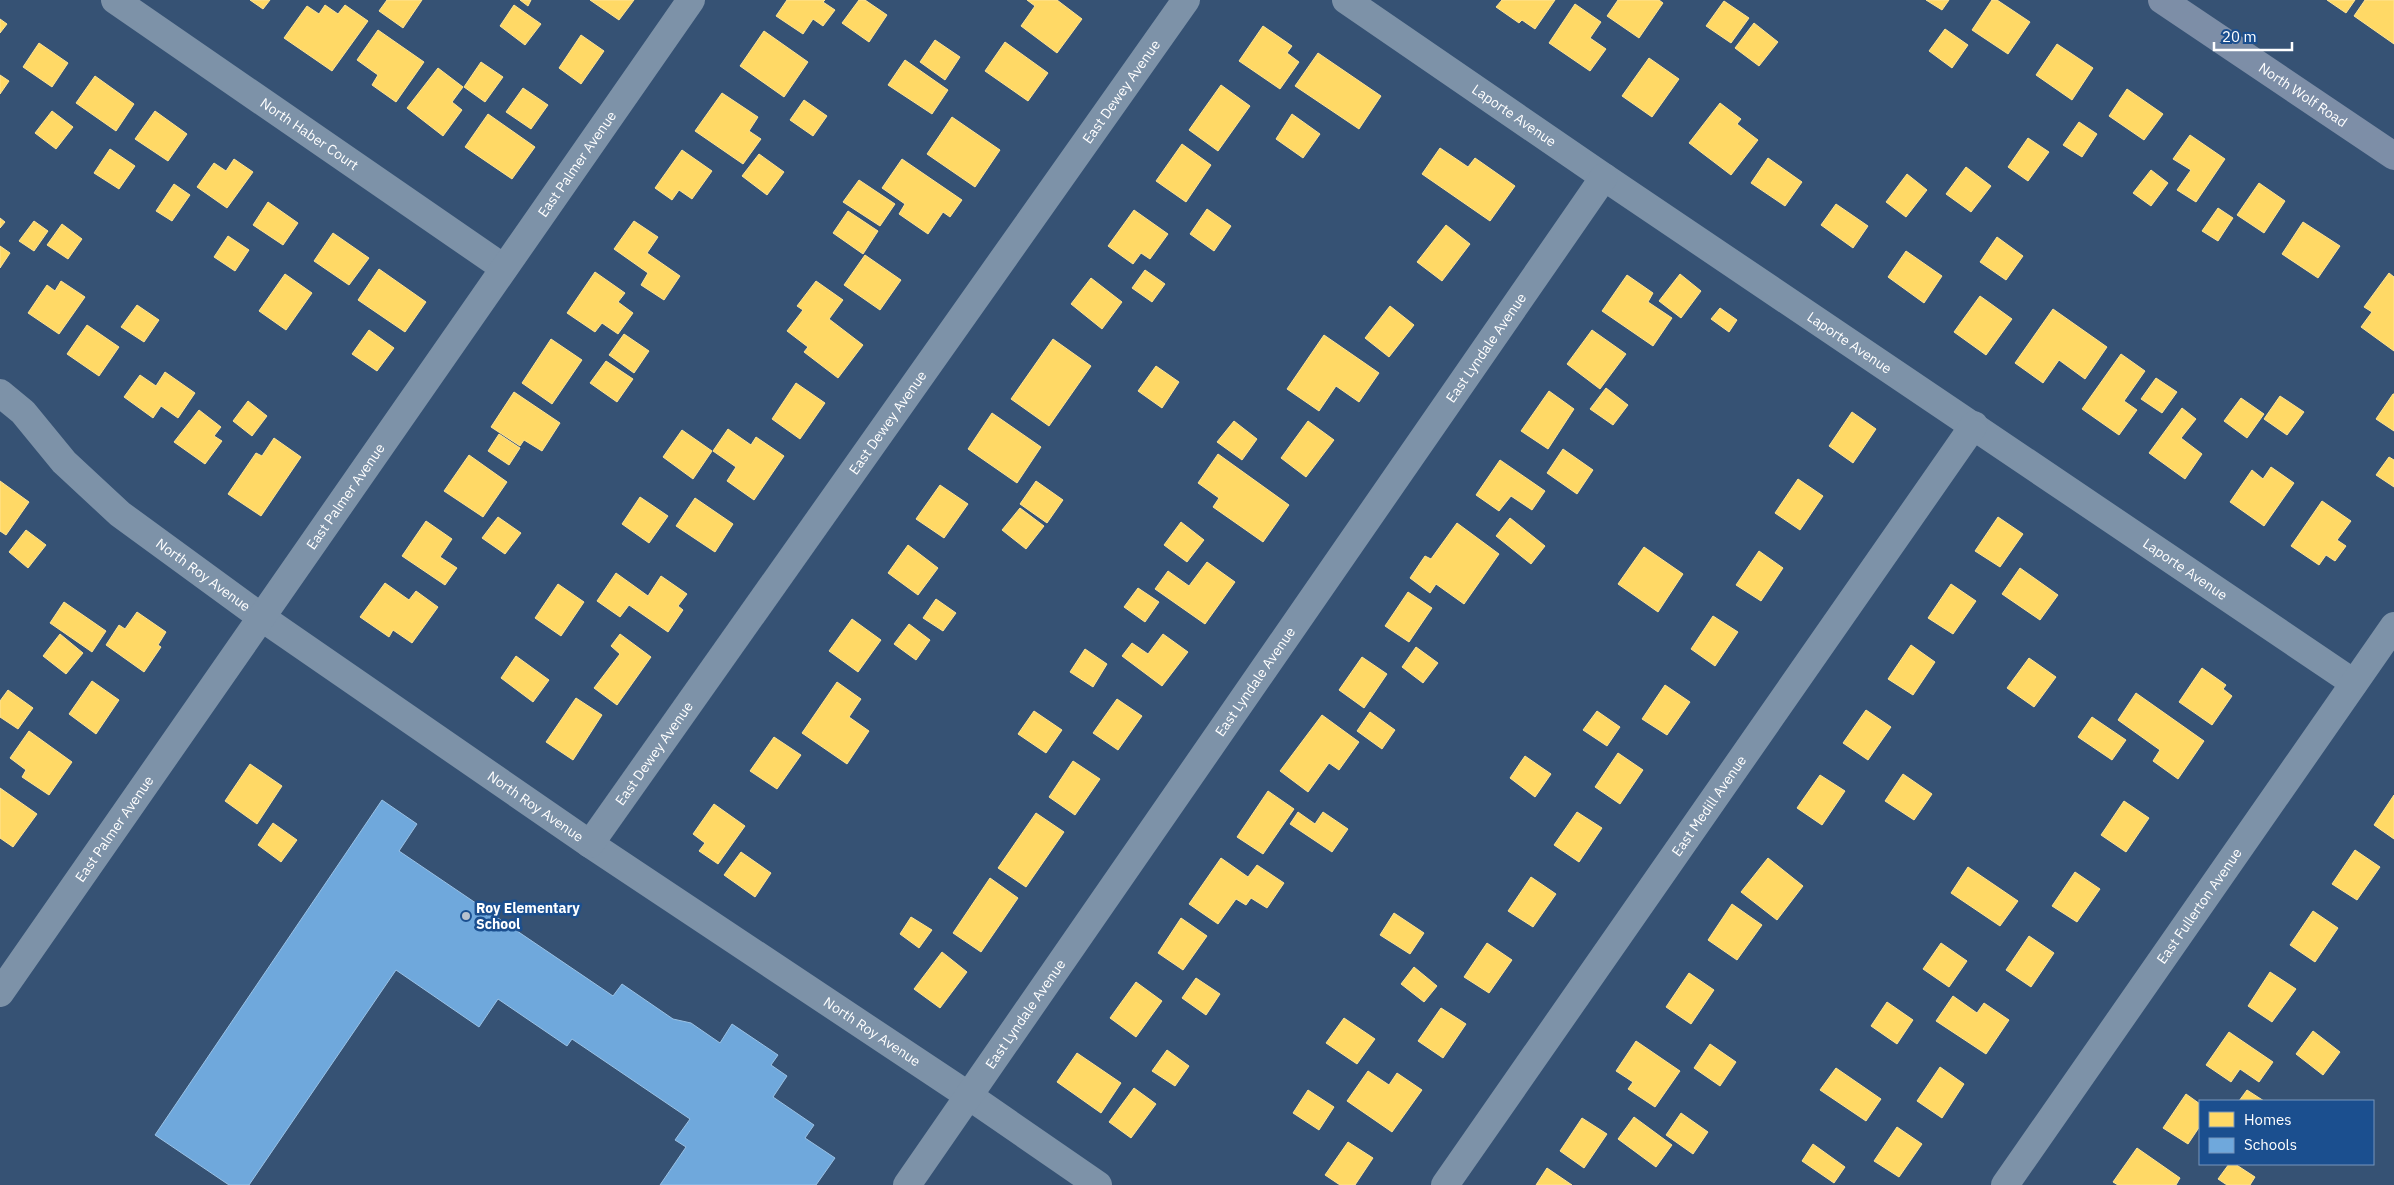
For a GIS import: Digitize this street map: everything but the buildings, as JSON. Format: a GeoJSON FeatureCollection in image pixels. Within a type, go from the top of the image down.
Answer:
{"type":"FeatureCollection","features":[{"type":"Feature","properties":{"kind":"main road","name":"North Wolf Road"},"geometry":{"type":"LineString","coordinates":[[2162,0],[2394,156]]}},
{"type":"Feature","properties":{"kind":"street","name":"North Haber Court"},"geometry":{"type":"LineString","coordinates":[[115,0],[504,268]]}},
{"type":"Feature","properties":{"kind":"street","name":"East Palmer Avenue"},"geometry":{"type":"LineString","coordinates":[[0,993],[691,0]]}},
{"type":"Feature","properties":{"kind":"street","name":"East Dewey Avenue"},"geometry":{"type":"LineString","coordinates":[[590,844],[1186,0]]}},
{"type":"Feature","properties":{"kind":"street","name":"Laporte Avenue"},"geometry":{"type":"LineString","coordinates":[[1346,0],[1604,177],[2354,683]]}},
{"type":"Feature","properties":{"kind":"street","name":"East Lyndale Avenue"},"geometry":{"type":"LineString","coordinates":[[907,1185],[1604,177]]}},
{"type":"Feature","properties":{"kind":"street","name":"North Roy Avenue"},"geometry":{"type":"LineString","coordinates":[[0,393],[23,412],[64,462],[120,514],[261,617],[590,844],[969,1096],[1098,1185]]}},
{"type":"Feature","properties":{"kind":"street","name":"East Medill Avenue"},"geometry":{"type":"LineString","coordinates":[[1445,1185],[1974,425]]}},
{"type":"Feature","properties":{"kind":"street","name":"East Fullerton Avenue"},"geometry":{"type":"LineString","coordinates":[[2005,1185],[2394,626]]}},
{"type":"Feature","properties":{"kind":"place","name":"Roy Elementary School"},"geometry":{"type":"Point","coordinates":[466,916]}}]}
